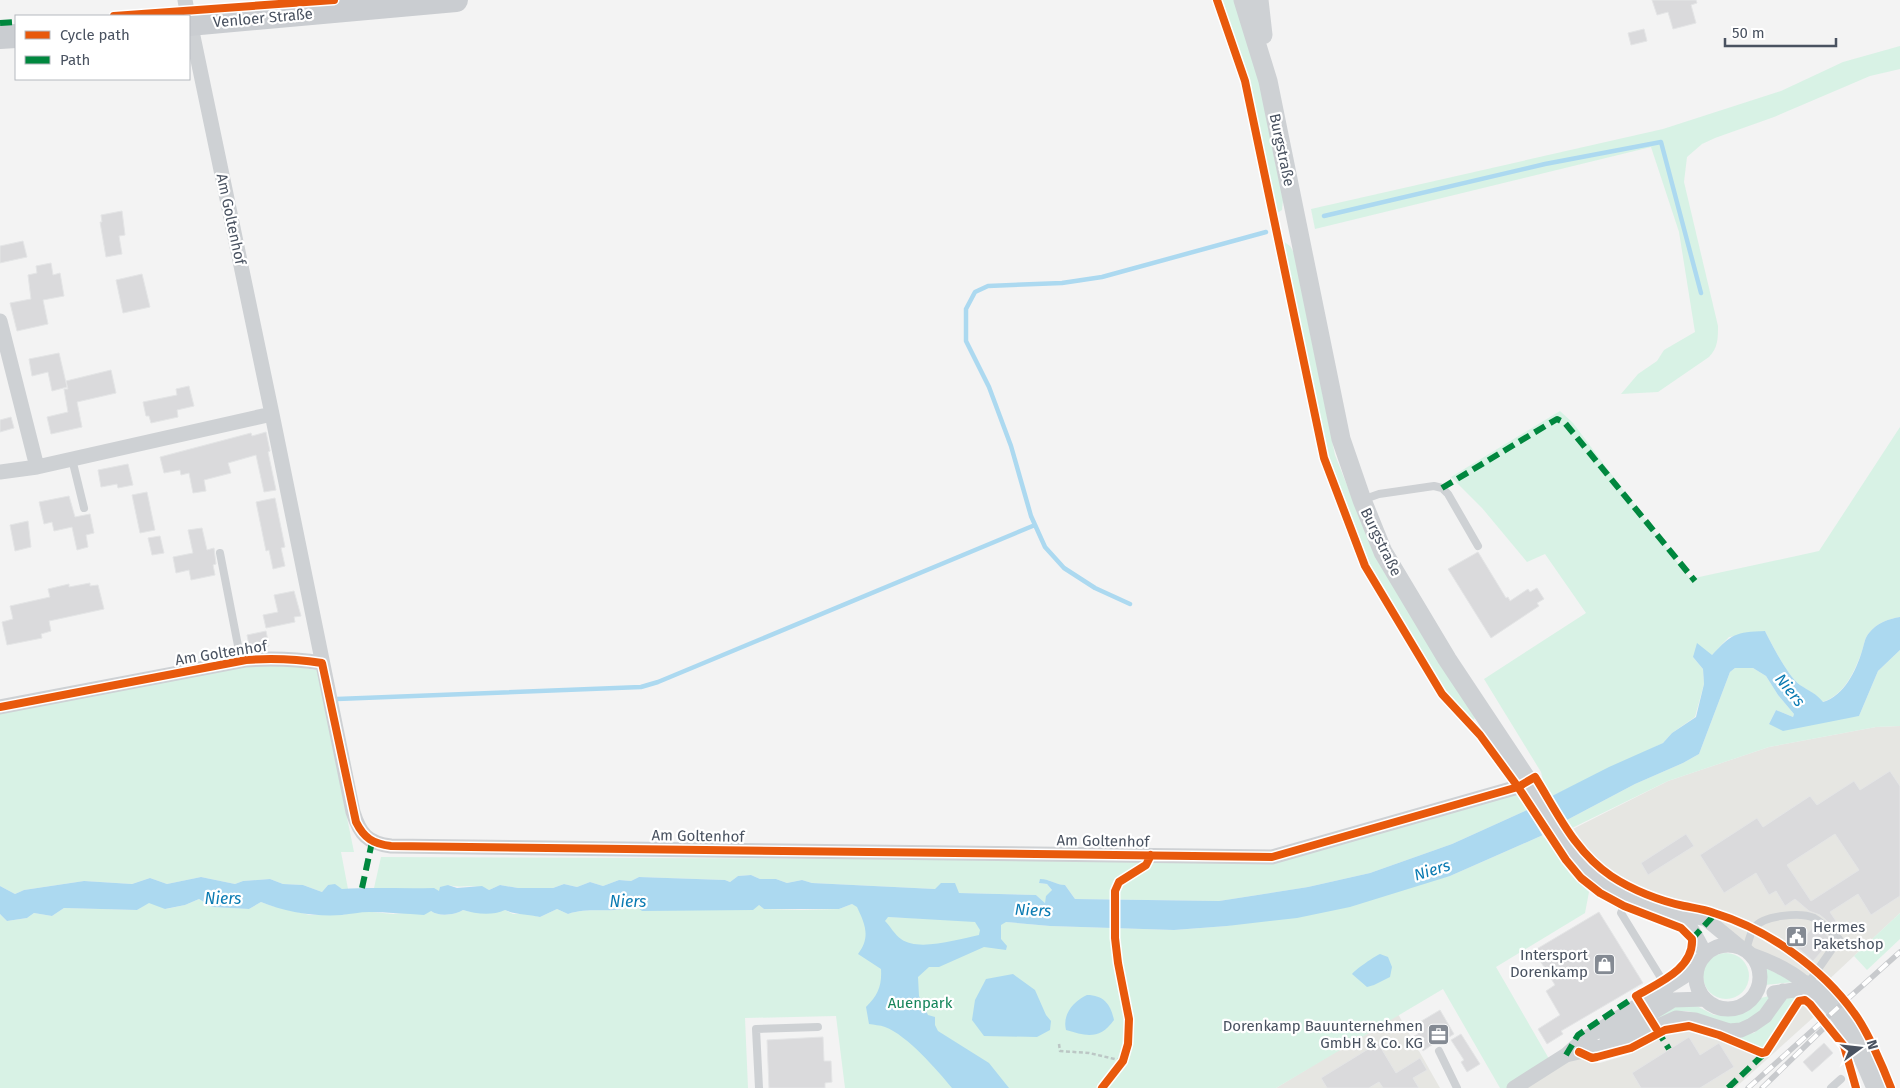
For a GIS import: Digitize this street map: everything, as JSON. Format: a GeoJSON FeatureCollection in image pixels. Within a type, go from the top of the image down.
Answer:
{"type":"FeatureCollection","features":[{"type":"Feature","properties":{"kind":"main road","name":"Venloer Straße"},"geometry":{"type":"LineString","coordinates":[[190,20],[456,0]]}},
{"type":"Feature","properties":{"kind":"main road"},"geometry":{"type":"LineString","coordinates":[[0,37],[15,36]]}},
{"type":"Feature","properties":{"kind":"street","name":"Am Goltenhof"},"geometry":{"type":"LineString","coordinates":[[184,0],[188,15]]}},
{"type":"Feature","properties":{"kind":"street","name":"Burgstraße"},"geometry":{"type":"LineString","coordinates":[[1243,0],[1268,82]]}},
{"type":"Feature","properties":{"kind":"street","name":"Burgstraße"},"geometry":{"type":"LineString","coordinates":[[1259,0],[1268,82],[1341,439],[1362,500],[1388,560],[1447,659],[1532,787],[1561,835],[1588,870],[1628,897],[1664,910],[1706,919],[1746,951]]}},
{"type":"Feature","properties":{"kind":"street","name":"Am Goltenhof"},"geometry":{"type":"LineString","coordinates":[[190,25],[353,812],[360,831],[378,844],[391,846],[1272,858],[1518,787],[1532,787]]}},
{"type":"Feature","properties":{"kind":"street"},"geometry":{"type":"LineString","coordinates":[[0,321],[37,467]]}},
{"type":"Feature","properties":{"kind":"street"},"geometry":{"type":"LineString","coordinates":[[0,472],[37,467],[272,414]]}},
{"type":"Feature","properties":{"kind":"street","name":"Am Goltenhof"},"geometry":{"type":"LineString","coordinates":[[0,707],[241,661],[272,658],[300,659],[322,663]]}},
{"type":"Feature","properties":{"kind":"street","name":"Burgstraße"},"geometry":{"type":"LineString","coordinates":[[1664,910],[1689,926],[1706,953],[1722,945],[1746,951],[1795,975],[1822,996],[1851,1032],[1876,1088]]}},
{"type":"Feature","properties":{"kind":"street"},"geometry":{"type":"LineString","coordinates":[[1696,969],[1698,990],[1711,1005],[1730,1009],[1740,1007],[1755,995],[1759,985],[1760,974],[1757,964],[1746,951]]}},
{"type":"Feature","properties":{"kind":"street"},"geometry":{"type":"LineString","coordinates":[[1514,1088],[1566,1055],[1583,1040],[1666,986],[1696,969],[1706,953]]}},
{"type":"Feature","properties":{"kind":"street"},"geometry":{"type":"LineString","coordinates":[[1755,995],[1794,990],[1807,985]]}},
{"type":"Feature","properties":{"kind":"street"},"geometry":{"type":"LineString","coordinates":[[1566,1055],[1626,1041],[1676,1018],[1695,1020],[1729,1031],[1741,1030],[1764,1016],[1783,992]]}},
{"type":"Feature","properties":{"kind":"street"},"geometry":{"type":"LineString","coordinates":[[1593,1049],[1673,1000],[1704,998]]}},
{"type":"Feature","properties":{"kind":"lane"},"geometry":{"type":"LineString","coordinates":[[72,459],[84,508]]}},
{"type":"Feature","properties":{"kind":"lane"},"geometry":{"type":"LineString","coordinates":[[1362,500],[1379,494],[1434,486],[1442,488],[1448,494],[1478,546]]}},
{"type":"Feature","properties":{"kind":"lane"},"geometry":{"type":"LineString","coordinates":[[220,553],[241,661]]}},
{"type":"Feature","properties":{"kind":"lane"},"geometry":{"type":"LineString","coordinates":[[1628,897],[1621,913],[1666,986]]}},
{"type":"Feature","properties":{"kind":"lane"},"geometry":{"type":"LineString","coordinates":[[1746,951],[1754,928],[1767,920],[1786,915],[1805,915],[1816,919],[1839,939],[1807,985]]}},
{"type":"Feature","properties":{"kind":"lane"},"geometry":{"type":"LineString","coordinates":[[759,1088],[756,1029],[818,1027]]}},
{"type":"Feature","properties":{"kind":"lane"},"geometry":{"type":"LineString","coordinates":[[1439,1051],[1457,1088]]}},
{"type":"Feature","properties":{"kind":"lane"},"geometry":{"type":"LineString","coordinates":[[1830,1088],[1841,1079]]}},
{"type":"Feature","properties":{"kind":"path"},"geometry":{"type":"LineString","coordinates":[[1102,1088],[1123,1061],[1128,1044],[1129,1018],[1115,938],[1115,896],[1119,882],[1146,865],[1151,855]]}},
{"type":"Feature","properties":{"kind":"path"},"geometry":{"type":"LineString","coordinates":[[1059,1044],[1060,1050],[1089,1053],[1123,1061]]}},
{"type":"Feature","properties":{"kind":"shaded area"},"geometry":{"type":"Polygon","coordinates":[[[1900,726],[1900,913],[1807,1000],[1807,985],[1724,932],[1628,897],[1561,835],[1668,781],[1769,747],[1876,727],[1900,726]]]}},
{"type":"Feature","properties":{"kind":"shaded area"},"geometry":{"type":"Polygon","coordinates":[[[1808,1005],[1816,1015],[1735,1088],[1514,1088],[1576,1055],[1590,1063],[1600,1063],[1630,1054],[1663,1034],[1680,1030],[1689,1029],[1702,1032],[1762,1056],[1768,1056],[1800,1007],[1808,1005]]]}},
{"type":"Feature","properties":{"kind":"shaded area"},"geometry":{"type":"Polygon","coordinates":[[[1398,1014],[1440,1088],[1276,1088],[1398,1014]]]}},
{"type":"Feature","properties":{"kind":"green space"},"geometry":{"type":"Polygon","coordinates":[[[1221,0],[1234,0],[1259,81],[1283,200],[1282,210],[1277,213],[1249,80],[1221,0]]]}},
{"type":"Feature","properties":{"kind":"green space"},"geometry":{"type":"Polygon","coordinates":[[[1900,46],[1900,69],[1870,76],[1774,117],[1715,138],[1702,144],[1687,157],[1684,182],[1718,326],[1718,339],[1709,357],[1658,392],[1621,394],[1638,374],[1657,361],[1664,350],[1695,332],[1679,232],[1651,147],[1315,229],[1311,209],[1663,129],[1781,91],[1843,62],[1900,46]]]}},
{"type":"Feature","properties":{"kind":"green space"},"geometry":{"type":"Polygon","coordinates":[[[1283,241],[1290,246],[1294,253],[1335,455],[1375,556],[1475,718],[1473,720],[1446,691],[1370,564],[1329,457],[1283,241]]]}},
{"type":"Feature","properties":{"kind":"green space"},"geometry":{"type":"Polygon","coordinates":[[[1560,411],[1573,423],[1690,579],[1819,551],[1900,427],[1900,617],[1883,622],[1872,630],[1866,637],[1856,667],[1848,682],[1837,694],[1822,702],[1815,694],[1800,685],[1790,675],[1765,631],[1729,637],[1712,655],[1693,657],[1703,669],[1704,684],[1695,717],[1672,733],[1663,743],[1550,797],[1545,788],[1541,772],[1484,679],[1586,613],[1545,554],[1527,562],[1482,508],[1451,477],[1560,411]]]}},
{"type":"Feature","properties":{"kind":"green space"},"geometry":{"type":"Polygon","coordinates":[[[1900,650],[1900,726],[1876,727],[1769,747],[1668,781],[1570,829],[1565,821],[1635,784],[1699,754],[1730,672],[1735,668],[1753,668],[1766,676],[1778,695],[1794,714],[1793,717],[1776,710],[1769,724],[1859,716],[1878,671],[1900,650]]]}},
{"type":"Feature","properties":{"kind":"green space"},"geometry":{"type":"Polygon","coordinates":[[[272,663],[317,670],[354,852],[341,852],[348,889],[328,885],[322,892],[303,885],[283,884],[270,879],[243,881],[235,884],[201,877],[167,884],[150,878],[132,884],[84,881],[24,890],[15,894],[0,886],[0,712],[248,665],[272,663]]]}},
{"type":"Feature","properties":{"kind":"green space"},"geometry":{"type":"Polygon","coordinates":[[[1516,794],[1527,810],[1452,844],[1370,873],[1308,887],[1219,901],[1075,899],[1065,885],[1040,880],[1039,883],[1047,884],[1052,890],[1045,903],[1036,895],[959,893],[935,889],[812,883],[802,880],[787,883],[776,879],[760,879],[751,875],[738,876],[730,882],[725,880],[639,877],[631,881],[619,880],[603,886],[590,882],[577,887],[564,884],[553,888],[518,888],[500,885],[489,890],[480,887],[448,885],[440,891],[374,888],[381,857],[1274,863],[1516,794]]]}},
{"type":"Feature","properties":{"kind":"green space","name":"Auenpark"},"geometry":{"type":"Polygon","coordinates":[[[1543,835],[1570,874],[1589,892],[1585,913],[1496,967],[1552,1064],[1514,1088],[1500,1088],[1443,989],[1276,1088],[845,1088],[836,1016],[745,1018],[748,1088],[0,1088],[0,914],[7,921],[27,918],[34,913],[52,916],[64,908],[137,910],[149,902],[166,909],[185,905],[199,899],[212,907],[249,909],[261,902],[310,915],[343,915],[352,912],[393,914],[431,911],[447,915],[463,910],[471,912],[505,910],[513,914],[528,914],[540,917],[557,909],[568,914],[585,911],[620,910],[636,905],[759,905],[764,909],[801,910],[839,909],[852,904],[888,917],[1006,922],[1050,926],[1174,930],[1227,926],[1450,876],[1543,835]]]}},
{"type":"Feature","properties":{"kind":"green space"},"geometry":{"type":"Polygon","coordinates":[[[1900,913],[1900,939],[1867,970],[1854,956],[1900,913]]]}},
{"type":"Feature","properties":{"kind":"green space"},"geometry":{"type":"Polygon","coordinates":[[[1721,953],[1731,953],[1745,963],[1749,976],[1745,989],[1739,995],[1731,999],[1721,999],[1707,989],[1703,981],[1703,971],[1713,957],[1721,953]]]}},
{"type":"Feature","properties":{"kind":"green space"},"geometry":{"type":"Polygon","coordinates":[[[1764,967],[1794,982],[1764,985],[1764,967]]]}},
{"type":"Feature","properties":{"kind":"green space"},"geometry":{"type":"Polygon","coordinates":[[[1769,996],[1771,999],[1765,1007],[1741,1023],[1725,1025],[1694,1013],[1679,1011],[1660,1018],[1639,1031],[1670,1005],[1693,1004],[1714,1015],[1734,1015],[1748,1008],[1757,999],[1769,996]]]}},
{"type":"Feature","properties":{"kind":"green space"},"geometry":{"type":"Polygon","coordinates":[[[1798,996],[1766,1048],[1763,1049],[1731,1035],[1754,1033],[1778,1009],[1784,999],[1798,996]]]}},
{"type":"Feature","properties":{"kind":"water","name":"Niers"},"geometry":{"type":"Polygon","coordinates":[[[1900,617],[1900,650],[1878,671],[1859,716],[1783,731],[1769,724],[1776,710],[1793,717],[1794,714],[1778,695],[1766,676],[1753,668],[1735,668],[1730,672],[1699,754],[1635,784],[1565,821],[1543,835],[1450,876],[1350,907],[1297,918],[1227,926],[1174,930],[1050,926],[1006,922],[1001,925],[1001,939],[1007,946],[1006,950],[984,947],[939,967],[929,967],[918,977],[919,996],[928,1015],[935,1017],[935,1025],[938,1031],[989,1063],[1009,1088],[952,1088],[903,1037],[885,1027],[869,1024],[866,1007],[878,990],[881,980],[881,969],[858,954],[866,936],[857,907],[852,904],[839,909],[764,909],[759,905],[753,910],[642,911],[635,905],[627,908],[568,914],[557,909],[540,917],[505,910],[489,914],[463,910],[447,915],[431,911],[424,915],[369,912],[342,915],[311,914],[290,911],[261,902],[249,909],[212,907],[199,899],[185,905],[165,909],[149,903],[137,910],[64,908],[52,916],[34,913],[27,918],[7,921],[0,914],[0,886],[15,894],[24,890],[84,881],[132,884],[150,878],[167,884],[201,877],[235,884],[243,881],[270,879],[283,884],[303,885],[322,892],[328,885],[335,884],[342,889],[434,888],[439,891],[440,887],[448,885],[457,888],[482,886],[489,890],[500,885],[518,888],[553,888],[564,884],[577,887],[590,882],[603,886],[619,880],[631,881],[639,877],[725,880],[730,882],[738,876],[751,875],[760,879],[776,879],[787,883],[802,880],[812,883],[935,889],[941,883],[955,883],[959,893],[1036,895],[1045,903],[1046,896],[1052,890],[1047,884],[1039,883],[1040,879],[1065,885],[1075,899],[1219,901],[1308,887],[1370,873],[1452,844],[1527,810],[1609,767],[1663,743],[1672,733],[1696,717],[1704,684],[1703,669],[1693,657],[1697,643],[1712,655],[1730,638],[1740,633],[1765,631],[1790,675],[1823,702],[1837,694],[1848,682],[1869,633],[1879,624],[1900,617]],[[888,917],[885,921],[901,939],[908,943],[928,945],[979,935],[980,930],[975,922],[888,917]]]}},
{"type":"Feature","properties":{"kind":"water"},"geometry":{"type":"Polygon","coordinates":[[[1380,954],[1388,957],[1392,967],[1390,977],[1367,987],[1352,974],[1380,954]]]}},
{"type":"Feature","properties":{"kind":"water"},"geometry":{"type":"Polygon","coordinates":[[[1013,974],[1035,990],[1046,1015],[1051,1021],[1050,1030],[1037,1037],[984,1036],[972,1020],[975,1000],[986,979],[1013,974]]]}},
{"type":"Feature","properties":{"kind":"water"},"geometry":{"type":"Polygon","coordinates":[[[1087,995],[1093,995],[1106,1002],[1109,1005],[1114,1020],[1098,1034],[1086,1035],[1066,1030],[1067,1013],[1074,1004],[1087,995]]]}},
{"type":"Feature","properties":{"kind":"pier"},"geometry":{"type":"Polygon","coordinates":[[[1549,794],[1566,823],[1544,838],[1526,808],[1549,794]]]}},
{"type":"Feature","properties":{"kind":"building"},"geometry":{"type":"Polygon","coordinates":[[[1652,0],[1696,0],[1697,3],[1691,5],[1696,23],[1673,29],[1668,12],[1657,15],[1652,0]]]}},
{"type":"Feature","properties":{"kind":"building"},"geometry":{"type":"Polygon","coordinates":[[[1644,29],[1647,41],[1631,45],[1628,33],[1644,29]]]}},
{"type":"Feature","properties":{"kind":"building"},"geometry":{"type":"Polygon","coordinates":[[[122,211],[125,235],[119,236],[122,254],[106,257],[100,222],[102,222],[101,215],[122,211]]]}},
{"type":"Feature","properties":{"kind":"building"},"geometry":{"type":"Polygon","coordinates":[[[23,241],[27,257],[0,263],[0,246],[23,241]]]}},
{"type":"Feature","properties":{"kind":"building"},"geometry":{"type":"Polygon","coordinates":[[[51,263],[53,275],[60,273],[64,296],[43,300],[48,324],[17,331],[10,303],[31,299],[28,275],[37,273],[36,266],[51,263]]]}},
{"type":"Feature","properties":{"kind":"building"},"geometry":{"type":"Polygon","coordinates":[[[142,274],[150,307],[123,313],[116,280],[142,274]]]}},
{"type":"Feature","properties":{"kind":"building"},"geometry":{"type":"Polygon","coordinates":[[[59,353],[67,387],[52,391],[48,372],[32,376],[29,359],[59,353]]]}},
{"type":"Feature","properties":{"kind":"building"},"geometry":{"type":"Polygon","coordinates":[[[111,370],[116,393],[77,402],[82,427],[51,434],[47,417],[68,412],[64,389],[68,389],[66,381],[111,370]]]}},
{"type":"Feature","properties":{"kind":"building"},"geometry":{"type":"Polygon","coordinates":[[[189,386],[194,406],[177,410],[178,417],[151,423],[149,416],[146,416],[143,402],[177,395],[176,389],[189,386]]]}},
{"type":"Feature","properties":{"kind":"building"},"geometry":{"type":"Polygon","coordinates":[[[11,417],[14,428],[0,432],[0,420],[11,417]]]}},
{"type":"Feature","properties":{"kind":"building"},"geometry":{"type":"Polygon","coordinates":[[[266,432],[276,490],[264,492],[256,455],[228,463],[231,473],[204,480],[206,491],[193,493],[189,473],[181,475],[180,470],[164,473],[160,457],[251,433],[252,436],[266,432]]]}},
{"type":"Feature","properties":{"kind":"building"},"geometry":{"type":"Polygon","coordinates":[[[128,464],[133,485],[118,488],[117,484],[101,487],[98,470],[128,464]]]}},
{"type":"Feature","properties":{"kind":"building"},"geometry":{"type":"Polygon","coordinates":[[[147,492],[155,530],[140,533],[132,495],[147,492]]]}},
{"type":"Feature","properties":{"kind":"building"},"geometry":{"type":"Polygon","coordinates":[[[69,496],[75,517],[90,514],[94,533],[86,535],[88,547],[77,550],[72,527],[54,531],[52,522],[44,524],[39,502],[69,496]]]}},
{"type":"Feature","properties":{"kind":"building"},"geometry":{"type":"Polygon","coordinates":[[[275,498],[285,547],[281,548],[285,566],[273,569],[269,550],[266,551],[256,502],[275,498]]]}},
{"type":"Feature","properties":{"kind":"building"},"geometry":{"type":"Polygon","coordinates":[[[28,521],[31,547],[15,551],[10,525],[28,521]]]}},
{"type":"Feature","properties":{"kind":"building"},"geometry":{"type":"Polygon","coordinates":[[[202,528],[207,550],[214,548],[216,564],[213,565],[215,575],[191,580],[189,570],[176,573],[173,557],[193,553],[188,530],[202,528]]]}},
{"type":"Feature","properties":{"kind":"building"},"geometry":{"type":"Polygon","coordinates":[[[160,536],[164,553],[152,555],[148,538],[160,536]]]}},
{"type":"Feature","properties":{"kind":"building"},"geometry":{"type":"Polygon","coordinates":[[[1478,552],[1506,598],[1508,597],[1510,601],[1528,589],[1530,592],[1537,588],[1544,599],[1537,603],[1539,606],[1491,638],[1448,569],[1478,552]]]}},
{"type":"Feature","properties":{"kind":"building"},"geometry":{"type":"Polygon","coordinates":[[[90,583],[90,586],[98,585],[104,609],[49,621],[51,631],[41,634],[42,638],[7,645],[2,622],[13,619],[10,606],[50,597],[48,589],[69,584],[69,587],[90,583]]]}},
{"type":"Feature","properties":{"kind":"building"},"geometry":{"type":"Polygon","coordinates":[[[294,591],[301,616],[294,617],[295,622],[266,628],[263,615],[278,612],[274,595],[294,591]]]}},
{"type":"Feature","properties":{"kind":"building"},"geometry":{"type":"Polygon","coordinates":[[[266,631],[269,646],[250,650],[247,635],[266,631]]]}},
{"type":"Feature","properties":{"kind":"building"},"geometry":{"type":"Polygon","coordinates":[[[1890,771],[1900,786],[1900,896],[1871,915],[1858,894],[1830,912],[1836,921],[1832,925],[1820,915],[1809,911],[1795,899],[1785,906],[1776,891],[1769,895],[1756,873],[1724,893],[1700,855],[1757,818],[1763,827],[1810,796],[1817,805],[1854,781],[1860,790],[1890,771]],[[1835,834],[1787,865],[1811,901],[1859,870],[1835,834]]]}},
{"type":"Feature","properties":{"kind":"building"},"geometry":{"type":"Polygon","coordinates":[[[1686,834],[1694,846],[1648,875],[1641,863],[1686,834]]]}},
{"type":"Feature","properties":{"kind":"building","name":"Intersport Dorenkamp"},"geometry":{"type":"Polygon","coordinates":[[[1599,912],[1643,983],[1561,1031],[1563,1034],[1547,1044],[1538,1029],[1560,1015],[1546,991],[1555,985],[1539,959],[1535,959],[1535,950],[1599,912]]]}},
{"type":"Feature","properties":{"kind":"building"},"geometry":{"type":"Polygon","coordinates":[[[1815,925],[1832,940],[1813,961],[1796,946],[1815,925]]]}},
{"type":"Feature","properties":{"kind":"building"},"geometry":{"type":"Polygon","coordinates":[[[1440,1010],[1454,1034],[1438,1044],[1436,1042],[1423,1051],[1414,1036],[1418,1034],[1413,1026],[1440,1010]]]}},
{"type":"Feature","properties":{"kind":"building"},"geometry":{"type":"Polygon","coordinates":[[[1461,1034],[1480,1064],[1467,1072],[1461,1062],[1464,1060],[1451,1040],[1461,1034]]]}},
{"type":"Feature","properties":{"kind":"building"},"geometry":{"type":"Polygon","coordinates":[[[823,1037],[824,1061],[831,1061],[832,1082],[825,1083],[825,1088],[769,1088],[767,1040],[823,1037]]]}},
{"type":"Feature","properties":{"kind":"building"},"geometry":{"type":"Polygon","coordinates":[[[1689,1037],[1700,1055],[1719,1043],[1734,1067],[1700,1088],[1641,1088],[1632,1073],[1689,1037]]]}},
{"type":"Feature","properties":{"kind":"building"},"geometry":{"type":"Polygon","coordinates":[[[1378,1043],[1396,1073],[1420,1058],[1427,1070],[1413,1078],[1419,1088],[1383,1088],[1379,1082],[1369,1088],[1327,1088],[1321,1078],[1378,1043]]]}},
{"type":"Feature","properties":{"kind":"building"},"geometry":{"type":"Polygon","coordinates":[[[1824,1043],[1833,1053],[1812,1072],[1803,1062],[1824,1043]]]}},
{"type":"Feature","properties":{"kind":"waterway"},"geometry":{"type":"LineString","coordinates":[[1324,216],[1545,164],[1661,142],[1701,293]]}},
{"type":"Feature","properties":{"kind":"waterway"},"geometry":{"type":"LineString","coordinates":[[1130,604],[1095,588],[1064,568],[1045,547],[1031,516],[1011,446],[989,387],[966,341],[966,309],[975,292],[988,286],[1062,283],[1102,277],[1266,232]]}},
{"type":"Feature","properties":{"kind":"waterway"},"geometry":{"type":"LineString","coordinates":[[337,699],[641,687],[658,682],[1035,525]]}},
{"type":"Feature","properties":{"kind":"railway"},"geometry":{"type":"LineString","coordinates":[[1748,1088],[1900,952]]}},
{"type":"Feature","properties":{"kind":"railway"},"geometry":{"type":"LineString","coordinates":[[1762,1088],[1824,1028]]}},
{"type":"Feature","properties":{"kind":"marked path"},"geometry":{"type":"LineString","coordinates":[[0,23],[15,22]]}},
{"type":"Feature","properties":{"kind":"marked path"},"geometry":{"type":"LineString","coordinates":[[1442,488],[1557,419],[1565,423],[1695,581]]}},
{"type":"Feature","properties":{"kind":"marked path"},"geometry":{"type":"LineString","coordinates":[[362,888],[372,842]]}},
{"type":"Feature","properties":{"kind":"marked path"},"geometry":{"type":"LineString","coordinates":[[1692,939],[1716,913]]}},
{"type":"Feature","properties":{"kind":"marked path"},"geometry":{"type":"LineString","coordinates":[[1566,1055],[1578,1035],[1639,994]]}},
{"type":"Feature","properties":{"kind":"marked path"},"geometry":{"type":"LineString","coordinates":[[1657,1030],[1669,1049]]}},
{"type":"Feature","properties":{"kind":"marked path"},"geometry":{"type":"LineString","coordinates":[[1728,1088],[1766,1052]]}},
{"type":"Feature","properties":{"kind":"cycle path"},"geometry":{"type":"LineString","coordinates":[[128,15],[334,0]]}},
{"type":"Feature","properties":{"kind":"cycle path"},"geometry":{"type":"LineString","coordinates":[[1217,0],[1245,81],[1324,458],[1365,566],[1442,694],[1480,735],[1518,787],[1566,860],[1581,878],[1600,893],[1624,906],[1681,928],[1692,939],[1691,950],[1681,967],[1664,980],[1636,996],[1659,1033]]}},
{"type":"Feature","properties":{"kind":"cycle path"},"geometry":{"type":"LineString","coordinates":[[0,707],[246,660],[284,659],[322,663],[356,822],[362,832],[374,842],[391,846],[1272,857],[1518,787],[1535,777],[1577,843],[1598,866],[1611,876],[1628,886],[1656,898],[1706,911],[1754,929],[1792,952],[1810,966],[1841,996],[1859,1020],[1891,1088]]}},
{"type":"Feature","properties":{"kind":"cycle path"},"geometry":{"type":"LineString","coordinates":[[1102,1088],[1123,1061],[1128,1044],[1129,1019],[1115,938],[1115,891],[1119,882],[1146,865],[1151,855]]}},
{"type":"Feature","properties":{"kind":"cycle path"},"geometry":{"type":"LineString","coordinates":[[1579,1052],[1592,1058],[1597,1057],[1631,1048],[1665,1030],[1689,1026],[1719,1035],[1762,1053],[1766,1052],[1799,1001],[1805,1000],[1844,1046],[1856,1088]]}},
{"type":"Feature","properties":{"kind":"place","name":"Hermes Paketshop"},"geometry":{"type":"Point","coordinates":[1797,936]}},
{"type":"Feature","properties":{"kind":"place","name":"Intersport Dorenkamp"},"geometry":{"type":"Point","coordinates":[1604,964]}},
{"type":"Feature","properties":{"kind":"place","name":"Dorenkamp Bauunternehmen GmbH & Co. KG"},"geometry":{"type":"Point","coordinates":[1439,1035]}}]}
